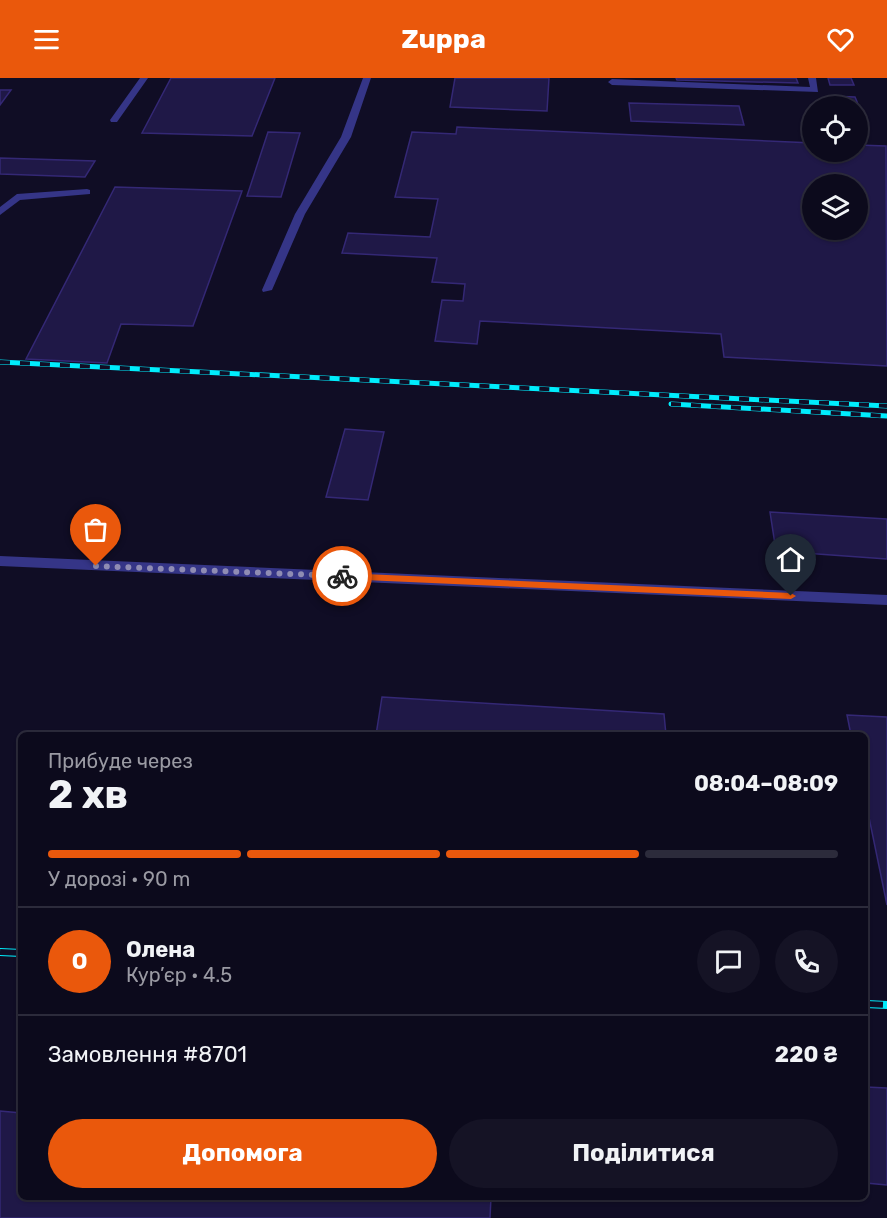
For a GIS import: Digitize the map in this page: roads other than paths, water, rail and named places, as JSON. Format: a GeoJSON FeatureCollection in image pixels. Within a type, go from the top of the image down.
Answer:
{"type":"FeatureCollection","features":[{"type":"Feature","properties":{"kind":"lane"},"geometry":{"type":"LineString","coordinates":[[114,120],[144,78]]}},
{"type":"Feature","properties":{"kind":"lane"},"geometry":{"type":"LineString","coordinates":[[267,290],[300,214],[346,137],[367,78]]}},
{"type":"Feature","properties":{"kind":"lane"},"geometry":{"type":"LineString","coordinates":[[612,82],[815,90],[812,78]]}},
{"type":"Feature","properties":{"kind":"lane"},"geometry":{"type":"LineString","coordinates":[[0,212],[17,198],[87,192]]}},
{"type":"Feature","properties":{"kind":"lane"},"geometry":{"type":"LineString","coordinates":[[0,561],[887,600]]}},
{"type":"Feature","properties":{"kind":"railway"},"geometry":{"type":"LineString","coordinates":[[0,362],[887,406]]}},
{"type":"Feature","properties":{"kind":"railway"},"geometry":{"type":"LineString","coordinates":[[671,404],[887,416]]}},
{"type":"Feature","properties":{"kind":"railway"},"geometry":{"type":"LineString","coordinates":[[0,952],[18,953]]}},
{"type":"Feature","properties":{"kind":"railway"},"geometry":{"type":"LineString","coordinates":[[868,1004],[887,1005]]}}]}
